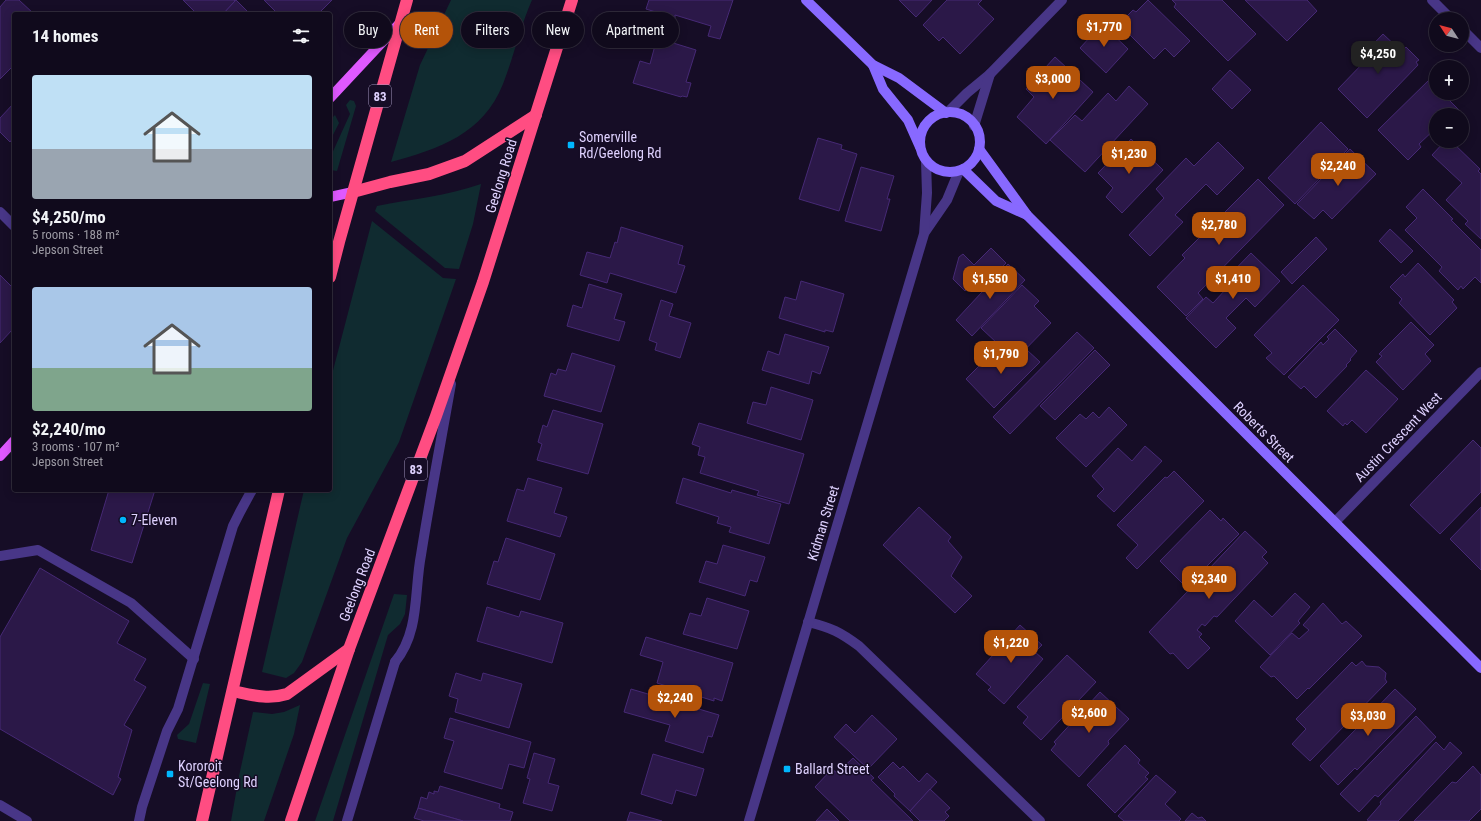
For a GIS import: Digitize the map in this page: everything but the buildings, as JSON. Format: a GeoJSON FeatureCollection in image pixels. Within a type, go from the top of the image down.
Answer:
{"type":"FeatureCollection","features":[{"type":"Feature","properties":{"kind":"highway","name":"83"},"geometry":{"type":"LineString","coordinates":[[404,12],[407,0]]}},
{"type":"Feature","properties":{"kind":"highway","name":"Geelong Road"},"geometry":{"type":"LineString","coordinates":[[291,821],[349,649],[436,416],[492,256],[572,0]]}},
{"type":"Feature","properties":{"kind":"highway","name":"83"},"geometry":{"type":"LineString","coordinates":[[332,271],[400,26]]}},
{"type":"Feature","properties":{"kind":"highway"},"geometry":{"type":"LineString","coordinates":[[353,192],[390,182],[429,174],[465,161],[536,115]]}},
{"type":"Feature","properties":{"kind":"highway"},"geometry":{"type":"LineString","coordinates":[[202,821],[279,492]]}},
{"type":"Feature","properties":{"kind":"highway"},"geometry":{"type":"LineString","coordinates":[[233,691],[266,698],[275,698],[287,694],[349,649]]}},
{"type":"Feature","properties":{"kind":"main road"},"geometry":{"type":"LineString","coordinates":[[332,96],[400,23]]}},
{"type":"Feature","properties":{"kind":"main road"},"geometry":{"type":"LineString","coordinates":[[332,197],[353,192]]}},
{"type":"Feature","properties":{"kind":"main road"},"geometry":{"type":"LineString","coordinates":[[0,456],[12,443]]}},
{"type":"Feature","properties":{"kind":"street"},"geometry":{"type":"LineString","coordinates":[[806,0],[872,65],[899,78],[947,113]]}},
{"type":"Feature","properties":{"kind":"street"},"geometry":{"type":"LineString","coordinates":[[947,113],[967,93],[990,74],[1062,0]]}},
{"type":"Feature","properties":{"kind":"street"},"geometry":{"type":"LineString","coordinates":[[1432,0],[1445,12]]}},
{"type":"Feature","properties":{"kind":"street"},"geometry":{"type":"LineString","coordinates":[[1469,36],[1481,48]]}},
{"type":"Feature","properties":{"kind":"street"},"geometry":{"type":"LineString","coordinates":[[872,65],[883,89],[908,120],[920,149],[926,161],[932,167],[941,171],[950,172],[961,170],[971,164],[979,149],[978,133],[974,126],[963,115],[947,113],[937,116],[929,121],[923,129],[920,139],[920,149]]}},
{"type":"Feature","properties":{"kind":"street"},"geometry":{"type":"LineString","coordinates":[[974,126],[990,74]]}},
{"type":"Feature","properties":{"kind":"street","name":"Roberts Street"},"geometry":{"type":"LineString","coordinates":[[979,149],[1027,215],[1481,668]]}},
{"type":"Feature","properties":{"kind":"street","name":"Kidman Street"},"geometry":{"type":"LineString","coordinates":[[749,821],[924,234],[928,193],[926,161]]}},
{"type":"Feature","properties":{"kind":"street","name":"Roberts Street"},"geometry":{"type":"LineString","coordinates":[[961,170],[996,201],[1027,215]]}},
{"type":"Feature","properties":{"kind":"street","name":"Kidman Street"},"geometry":{"type":"LineString","coordinates":[[924,234],[947,200],[961,170]]}},
{"type":"Feature","properties":{"kind":"street"},"geometry":{"type":"LineString","coordinates":[[0,212],[12,224]]}},
{"type":"Feature","properties":{"kind":"street","name":"Geelong Road"},"geometry":{"type":"LineString","coordinates":[[347,821],[395,662],[404,650],[413,626],[418,567],[456,360]]}},
{"type":"Feature","properties":{"kind":"street","name":"Austin Crescent West"},"geometry":{"type":"LineString","coordinates":[[1335,522],[1481,372]]}},
{"type":"Feature","properties":{"kind":"street"},"geometry":{"type":"LineString","coordinates":[[139,821],[142,807],[167,731],[178,710],[233,526],[251,492]]}},
{"type":"Feature","properties":{"kind":"street"},"geometry":{"type":"LineString","coordinates":[[0,556],[38,550],[131,603],[194,659]]}},
{"type":"Feature","properties":{"kind":"street"},"geometry":{"type":"LineString","coordinates":[[808,622],[829,627],[842,633],[859,646],[1040,821]]}},
{"type":"Feature","properties":{"kind":"street"},"geometry":{"type":"LineString","coordinates":[[0,805],[27,821]]}},
{"type":"Feature","properties":{"kind":"green space"},"geometry":{"type":"Polygon","coordinates":[[[451,0],[532,0],[524,21],[524,12],[461,12],[461,48],[515,48],[503,84],[494,101],[484,115],[458,137],[426,151],[391,162],[420,65],[428,48],[453,48],[453,12],[445,12],[451,0]]]}},
{"type":"Feature","properties":{"kind":"green space"},"geometry":{"type":"Polygon","coordinates":[[[350,100],[354,101],[356,106],[337,171],[332,170],[332,154],[350,114],[346,105],[350,100]]]}},
{"type":"Feature","properties":{"kind":"green space"},"geometry":{"type":"Polygon","coordinates":[[[335,115],[339,123],[332,137],[332,118],[335,115]]]}},
{"type":"Feature","properties":{"kind":"green space"},"geometry":{"type":"Polygon","coordinates":[[[481,184],[473,224],[459,269],[445,268],[375,211],[377,206],[442,194],[481,184]]]}},
{"type":"Feature","properties":{"kind":"green space"},"geometry":{"type":"Polygon","coordinates":[[[372,221],[443,278],[456,279],[399,442],[347,538],[302,662],[294,673],[286,678],[262,672],[304,492],[332,492],[332,374],[372,221]]]}},
{"type":"Feature","properties":{"kind":"green space"},"geometry":{"type":"Polygon","coordinates":[[[394,594],[407,595],[405,614],[400,624],[388,635],[333,821],[315,821],[394,594]]]}},
{"type":"Feature","properties":{"kind":"green space"},"geometry":{"type":"Polygon","coordinates":[[[203,683],[210,684],[196,743],[178,739],[177,735],[189,724],[203,683]]]}},
{"type":"Feature","properties":{"kind":"green space"},"geometry":{"type":"Polygon","coordinates":[[[300,705],[294,734],[264,821],[231,821],[253,712],[272,714],[284,712],[300,705]]]}},
{"type":"Feature","properties":{"kind":"place","name":"Somerville Rd/Geelong Rd"},"geometry":{"type":"Point","coordinates":[571,145]}},
{"type":"Feature","properties":{"kind":"place","name":"7-Eleven"},"geometry":{"type":"Point","coordinates":[123,520]}},
{"type":"Feature","properties":{"kind":"place","name":"Ballard Street"},"geometry":{"type":"Point","coordinates":[787,769]}},
{"type":"Feature","properties":{"kind":"place","name":"Kororoit St/Geelong Rd"},"geometry":{"type":"Point","coordinates":[170,774]}}]}
